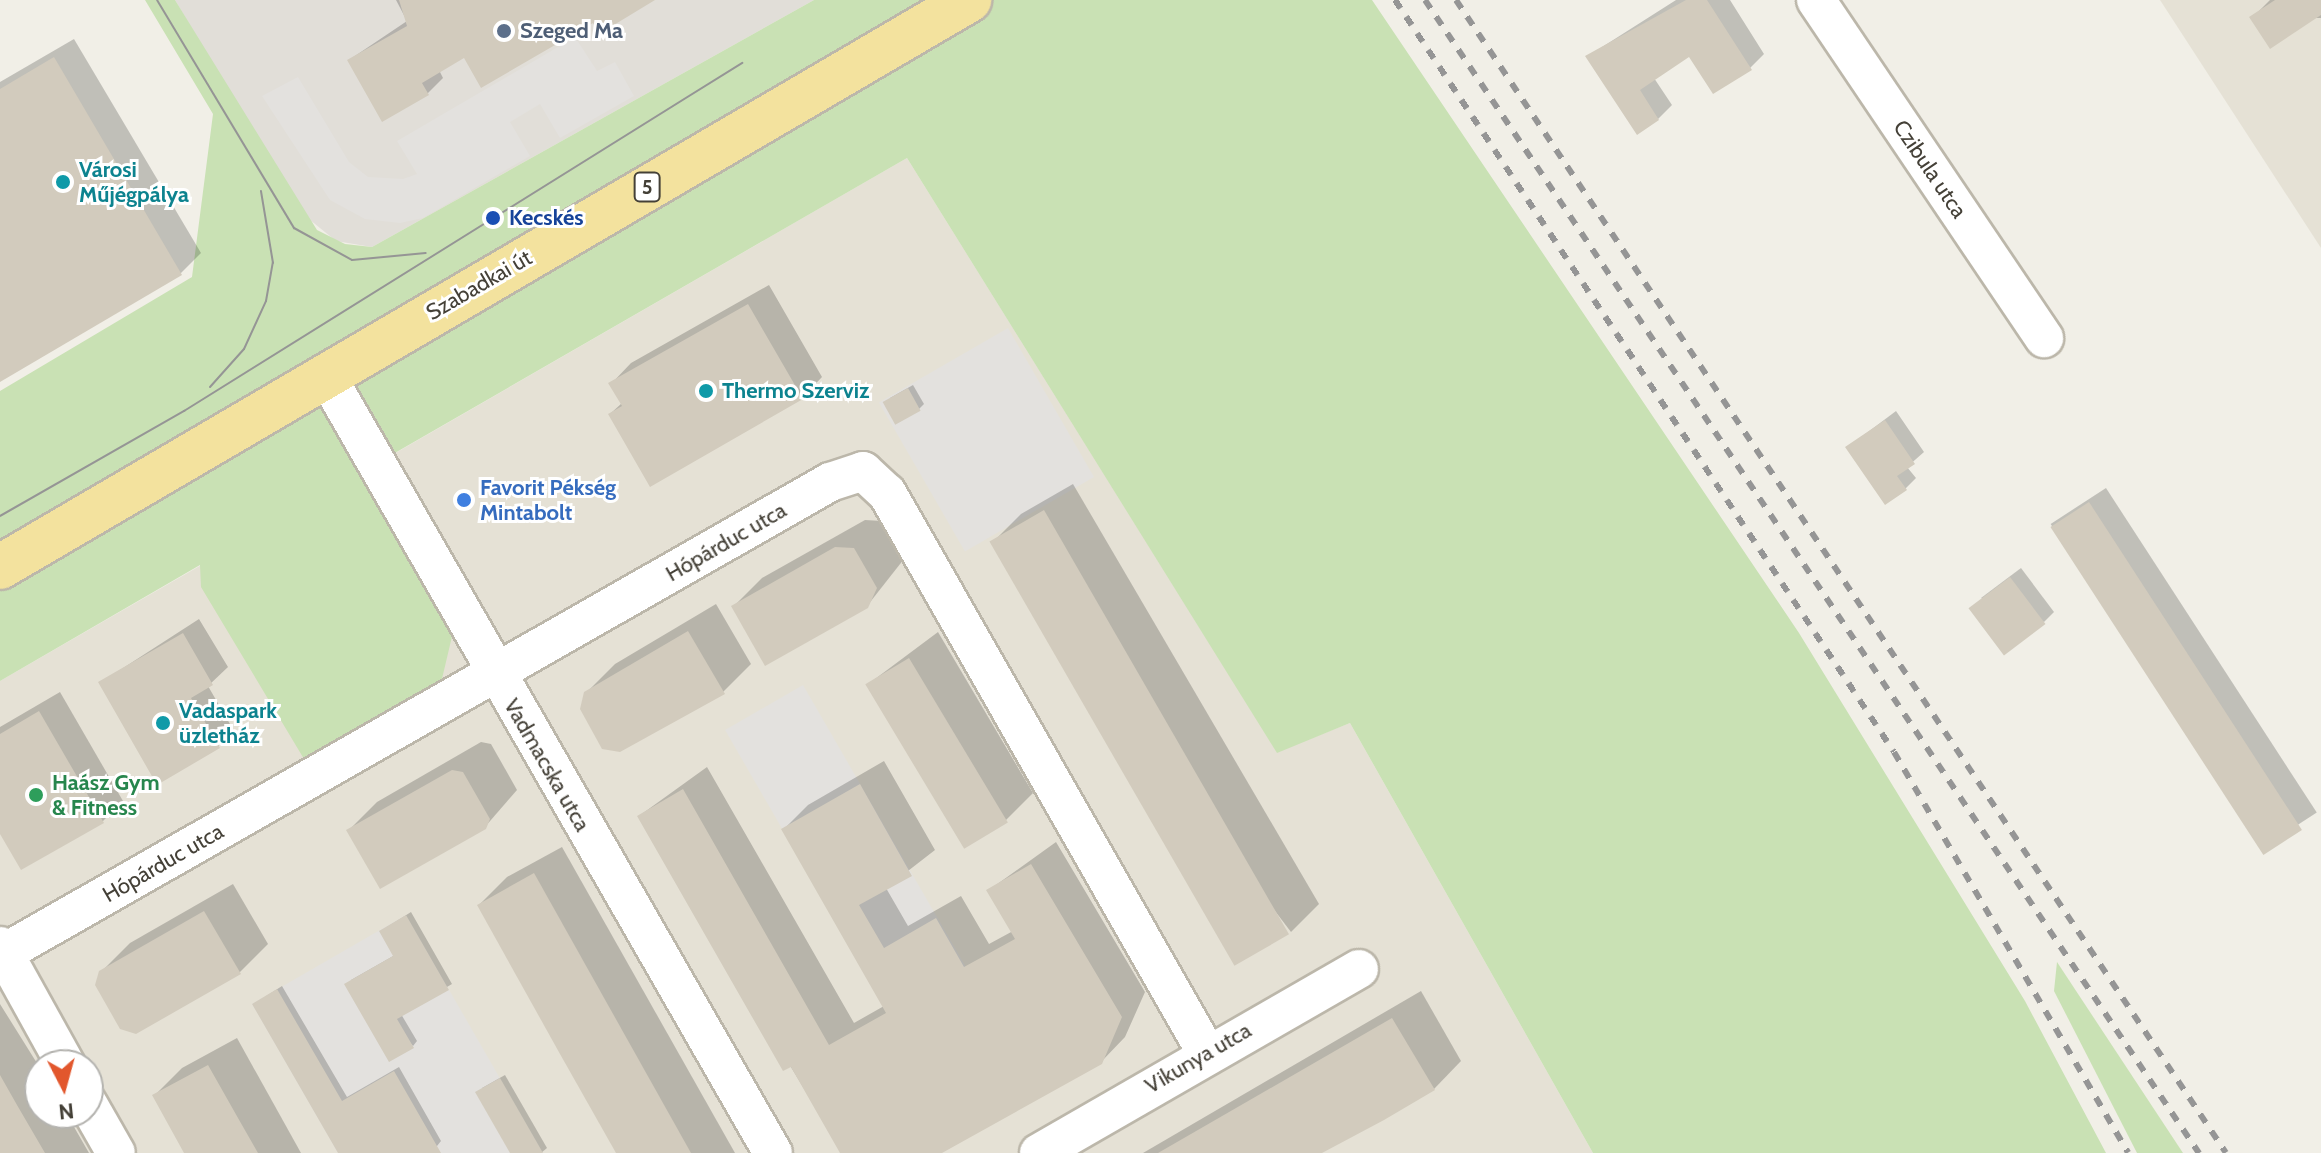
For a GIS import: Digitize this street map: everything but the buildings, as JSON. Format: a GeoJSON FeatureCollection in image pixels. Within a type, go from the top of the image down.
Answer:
{"type":"FeatureCollection","features":[{"type":"Feature","properties":{"kind":"main road","name":"Szabadkai út"},"geometry":{"type":"LineString","coordinates":[[0,585],[16,558],[969,0]]}},
{"type":"Feature","properties":{"kind":"street","name":"Czibula utca"},"geometry":{"type":"LineString","coordinates":[[1816,0],[2044,338]]}},
{"type":"Feature","properties":{"kind":"street","name":"Vadmacska utca"},"geometry":{"type":"LineString","coordinates":[[326,375],[495,675],[773,1153]]}},
{"type":"Feature","properties":{"kind":"street","name":"Hópárduc utca"},"geometry":{"type":"LineString","coordinates":[[2,950],[495,675],[830,482],[863,471],[887,493],[1206,1052]]}},
{"type":"Feature","properties":{"kind":"street"},"geometry":{"type":"LineString","coordinates":[[2,950],[57,1049]]}},
{"type":"Feature","properties":{"kind":"street","name":"Vikunya utca"},"geometry":{"type":"LineString","coordinates":[[1039,1153],[1206,1052],[1359,969]]}},
{"type":"Feature","properties":{"kind":"street"},"geometry":{"type":"LineString","coordinates":[[102,1129],[116,1153]]}},
{"type":"Feature","properties":{"kind":"shaded area"},"geometry":{"type":"Polygon","coordinates":[[[175,0],[814,0],[372,247],[336,241],[299,211],[175,0]]]}},
{"type":"Feature","properties":{"kind":"shaded area"},"geometry":{"type":"Polygon","coordinates":[[[2160,0],[2321,0],[2321,248],[2160,0]]]}},
{"type":"Feature","properties":{"kind":"shaded area"},"geometry":{"type":"Polygon","coordinates":[[[575,37],[597,71],[615,62],[634,96],[560,138],[540,104],[510,122],[530,156],[423,218],[400,223],[365,219],[330,200],[262,96],[298,77],[349,162],[368,177],[403,179],[417,174],[397,141],[575,37]]]}},
{"type":"Feature","properties":{"kind":"shaded area"},"geometry":{"type":"Polygon","coordinates":[[[907,158],[1277,752],[1350,723],[1593,1153],[0,1153],[0,681],[907,158]]]}},
{"type":"Feature","properties":{"kind":"shaded area"},"geometry":{"type":"Polygon","coordinates":[[[1008,328],[1094,477],[965,551],[879,403],[1008,328]]]}},
{"type":"Feature","properties":{"kind":"shaded area"},"geometry":{"type":"Polygon","coordinates":[[[803,685],[982,995],[904,1040],[725,730],[803,685]]]}},
{"type":"Feature","properties":{"kind":"shaded area"},"geometry":{"type":"Polygon","coordinates":[[[406,915],[543,1153],[338,1153],[252,1004],[406,915]]]}},
{"type":"Feature","properties":{"kind":"green space"},"geometry":{"type":"Polygon","coordinates":[[[145,0],[175,0],[317,230],[345,244],[372,247],[814,0],[1372,0],[1799,633],[2025,1001],[2106,1153],[1593,1153],[1350,723],[1277,753],[907,158],[367,469],[454,628],[441,683],[304,759],[201,587],[200,565],[0,681],[0,391],[192,277],[213,114],[145,0]]]}},
{"type":"Feature","properties":{"kind":"green space"},"geometry":{"type":"Polygon","coordinates":[[[2057,962],[2183,1153],[2137,1153],[2054,991],[2057,962]]]}},
{"type":"Feature","properties":{"kind":"tram line"},"geometry":{"type":"LineString","coordinates":[[157,0],[294,228],[352,260],[426,253]]}},
{"type":"Feature","properties":{"kind":"tram line"},"geometry":{"type":"LineString","coordinates":[[0,516],[184,411],[742,63]]}},
{"type":"Feature","properties":{"kind":"tram line"},"geometry":{"type":"LineString","coordinates":[[210,387],[244,349],[266,301],[273,263],[261,191]]}},
{"type":"Feature","properties":{"kind":"railway"},"geometry":{"type":"LineString","coordinates":[[1395,0],[1894,752],[2128,1153]]}},
{"type":"Feature","properties":{"kind":"railway"},"geometry":{"type":"LineString","coordinates":[[1425,0],[2199,1153]]}},
{"type":"Feature","properties":{"kind":"railway"},"geometry":{"type":"LineString","coordinates":[[1456,0],[2226,1153]]}},
{"type":"Feature","properties":{"kind":"place","name":"Szeged Ma"},"geometry":{"type":"Point","coordinates":[504,31]}},
{"type":"Feature","properties":{"kind":"place","name":"Városi Műjégpálya"},"geometry":{"type":"Point","coordinates":[63,182]}},
{"type":"Feature","properties":{"kind":"place","name":"Kecskés"},"geometry":{"type":"Point","coordinates":[493,218]}},
{"type":"Feature","properties":{"kind":"place","name":"Thermo Szerviz"},"geometry":{"type":"Point","coordinates":[706,391]}},
{"type":"Feature","properties":{"kind":"place","name":"Favorit Pékség Mintabolt"},"geometry":{"type":"Point","coordinates":[464,500]}},
{"type":"Feature","properties":{"kind":"place","name":"Vadaspark üzletház"},"geometry":{"type":"Point","coordinates":[163,723]}},
{"type":"Feature","properties":{"kind":"place","name":"Haász Gym & Fitness"},"geometry":{"type":"Point","coordinates":[36,795]}}]}
